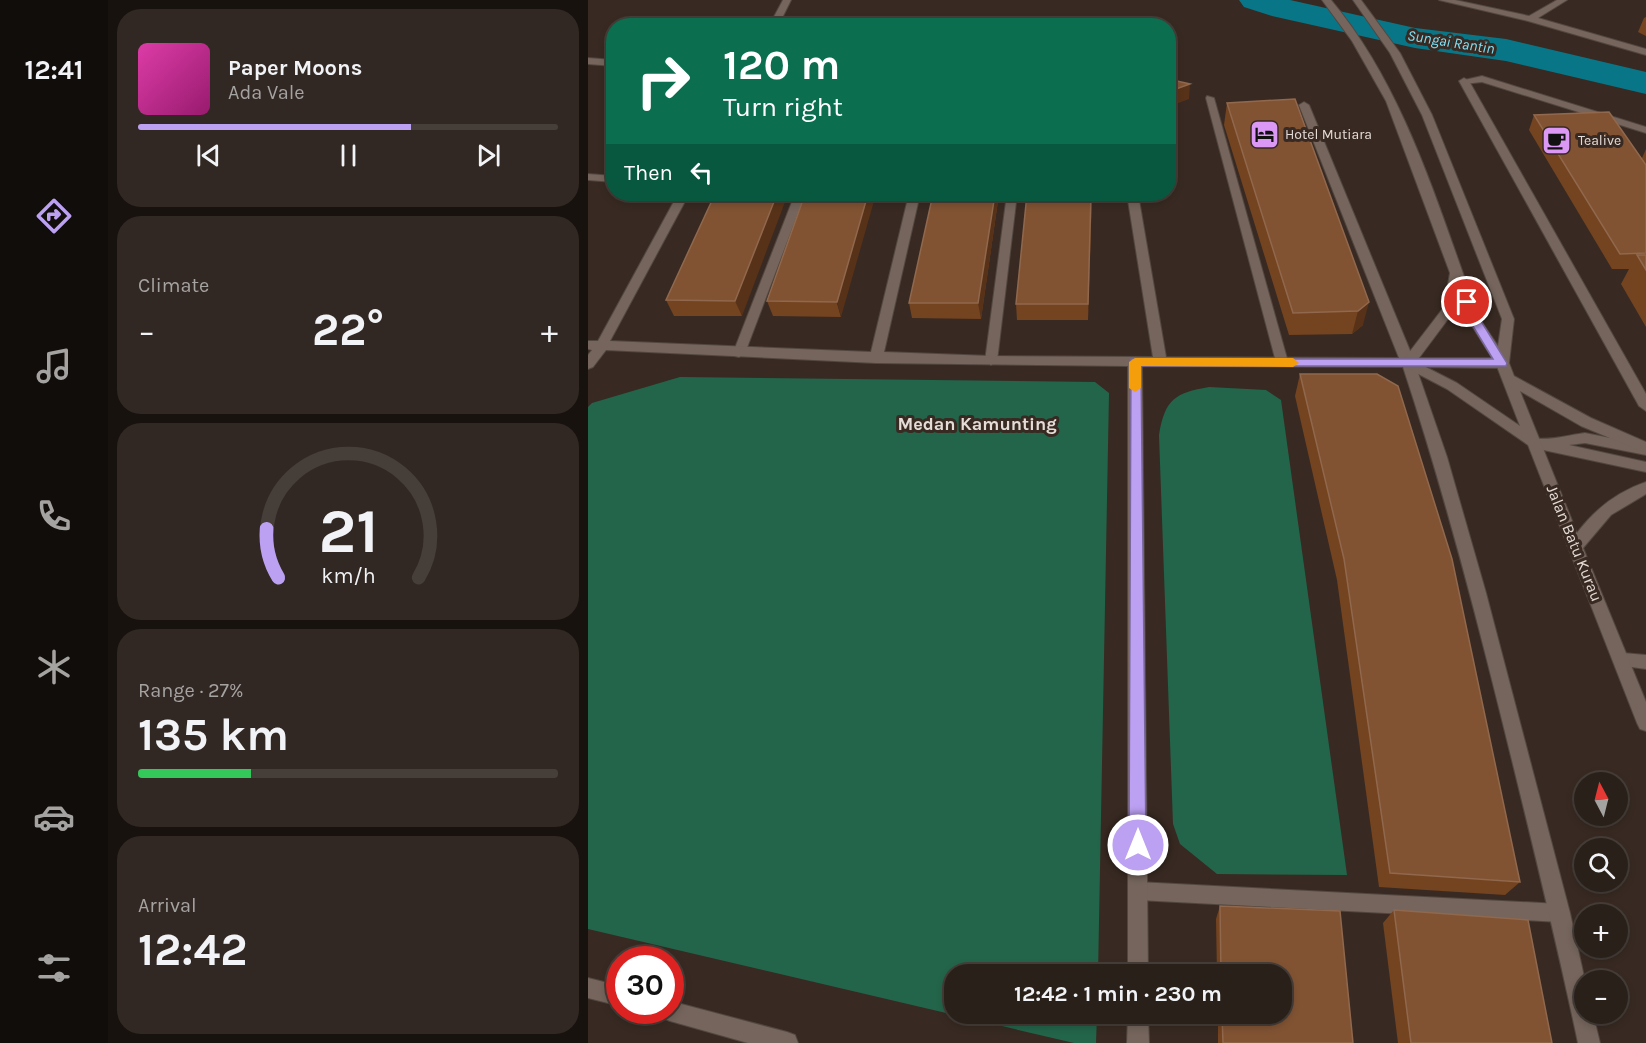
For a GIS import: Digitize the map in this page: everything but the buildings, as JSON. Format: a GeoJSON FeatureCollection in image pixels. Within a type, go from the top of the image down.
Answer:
{"type":"FeatureCollection","features":[{"type":"Feature","properties":{"kind":"street"},"geometry":{"type":"LineString","coordinates":[[777,18],[787,0]]}},
{"type":"Feature","properties":{"kind":"street","name":"Jalan Batu Kurau"},"geometry":{"type":"LineString","coordinates":[[1326,0],[1365,54],[1398,116],[1473,318],[1502,363],[1623,660],[1646,723]]}},
{"type":"Feature","properties":{"kind":"street"},"geometry":{"type":"LineString","coordinates":[[1443,0],[1530,19],[1646,52]]}},
{"type":"Feature","properties":{"kind":"street"},"geometry":{"type":"LineString","coordinates":[[1530,19],[1563,0]]}},
{"type":"Feature","properties":{"kind":"street","name":"Jalan Batu Kurau"},"geometry":{"type":"LineString","coordinates":[[1359,2],[1395,53],[1427,115],[1508,319],[1502,363]]}},
{"type":"Feature","properties":{"kind":"street"},"geometry":{"type":"LineString","coordinates":[[588,61],[606,62]]}},
{"type":"Feature","properties":{"kind":"street"},"geometry":{"type":"LineString","coordinates":[[1464,81],[1646,406]]}},
{"type":"Feature","properties":{"kind":"street"},"geometry":{"type":"LineString","coordinates":[[1304,105],[1408,363],[1440,457],[1478,593],[1560,913],[1589,1043]]}},
{"type":"Feature","properties":{"kind":"street"},"geometry":{"type":"LineString","coordinates":[[588,177],[606,178]]}},
{"type":"Feature","properties":{"kind":"street"},"geometry":{"type":"LineString","coordinates":[[588,364],[595,346],[679,201]]}},
{"type":"Feature","properties":{"kind":"street"},"geometry":{"type":"LineString","coordinates":[[876,358],[913,201]]}},
{"type":"Feature","properties":{"kind":"street"},"geometry":{"type":"LineString","coordinates":[[1134,201],[1160,362]]}},
{"type":"Feature","properties":{"kind":"street"},"geometry":{"type":"LineString","coordinates":[[1408,363],[1450,308],[1456,271]]}},
{"type":"Feature","properties":{"kind":"street"},"geometry":{"type":"LineString","coordinates":[[595,346],[991,361],[1502,363]]}},
{"type":"Feature","properties":{"kind":"street"},"geometry":{"type":"LineString","coordinates":[[1135,362],[1138,964]]}},
{"type":"Feature","properties":{"kind":"street"},"geometry":{"type":"LineString","coordinates":[[1408,363],[1452,386],[1534,443],[1646,466]]}},
{"type":"Feature","properties":{"kind":"street"},"geometry":{"type":"LineString","coordinates":[[1508,379],[1586,423],[1646,449]]}},
{"type":"Feature","properties":{"kind":"street"},"geometry":{"type":"LineString","coordinates":[[1534,443],[1585,438],[1646,449]]}},
{"type":"Feature","properties":{"kind":"street"},"geometry":{"type":"LineString","coordinates":[[1576,546],[1596,518],[1617,501],[1646,488]]}},
{"type":"Feature","properties":{"kind":"street"},"geometry":{"type":"LineString","coordinates":[[1623,660],[1646,662]]}},
{"type":"Feature","properties":{"kind":"street"},"geometry":{"type":"LineString","coordinates":[[588,988],[606,992]]}},
{"type":"Feature","properties":{"kind":"street"},"geometry":{"type":"LineString","coordinates":[[684,1015],[787,1043]]}},
{"type":"Feature","properties":{"kind":"street"},"geometry":{"type":"LineString","coordinates":[[1138,1024],[1138,1043]]}},
{"type":"Feature","properties":{"kind":"lane"},"geometry":{"type":"LineString","coordinates":[[1464,81],[1482,79],[1646,130]]}},
{"type":"Feature","properties":{"kind":"lane"},"geometry":{"type":"LineString","coordinates":[[1210,98],[1282,363]]}},
{"type":"Feature","properties":{"kind":"lane"},"geometry":{"type":"LineString","coordinates":[[739,352],[797,201]]}},
{"type":"Feature","properties":{"kind":"lane"},"geometry":{"type":"LineString","coordinates":[[991,361],[1011,201]]}},
{"type":"Feature","properties":{"kind":"lane"},"geometry":{"type":"LineString","coordinates":[[1138,891],[1560,913]]}},
{"type":"Feature","properties":{"kind":"green space"},"geometry":{"type":"Polygon","coordinates":[[[680,377],[1095,382],[1109,393],[1098,964],[944,964],[944,1013],[684,952],[684,946],[660,946],[588,929],[588,407],[592,403],[680,377]]]}},
{"type":"Feature","properties":{"kind":"green space"},"geometry":{"type":"Polygon","coordinates":[[[1209,387],[1266,390],[1281,400],[1347,875],[1217,874],[1180,844],[1173,824],[1159,435],[1168,406],[1174,400],[1188,392],[1209,387]]]}},
{"type":"Feature","properties":{"kind":"green space"},"geometry":{"type":"Polygon","coordinates":[[[993,1024],[1097,1024],[1096,1043],[1074,1043],[993,1024]]]}},
{"type":"Feature","properties":{"kind":"waterway","name":"Sungai Rantin"},"geometry":{"type":"LineString","coordinates":[[1256,0],[1272,6],[1415,38],[1506,50],[1646,83]]}},
{"type":"Feature","properties":{"kind":"slow traffic"},"geometry":{"type":"LineString","coordinates":[[1135,388],[1135,362],[1293,363]]}},
{"type":"Feature","properties":{"kind":"place","name":"Hotel Mutiara"},"geometry":{"type":"Point","coordinates":[1264,134]}},
{"type":"Feature","properties":{"kind":"place","name":"Tealive"},"geometry":{"type":"Point","coordinates":[1557,140]}},
{"type":"Feature","properties":{"kind":"district","name":"Medan Kamunting"},"geometry":{"type":"Point","coordinates":[977,424]}},
{"type":"Feature","properties":{"kind":"route"},"geometry":{"type":"LineString","coordinates":[[1138,845],[1135,362],[1502,363],[1473,318],[1467,302]]}}]}
